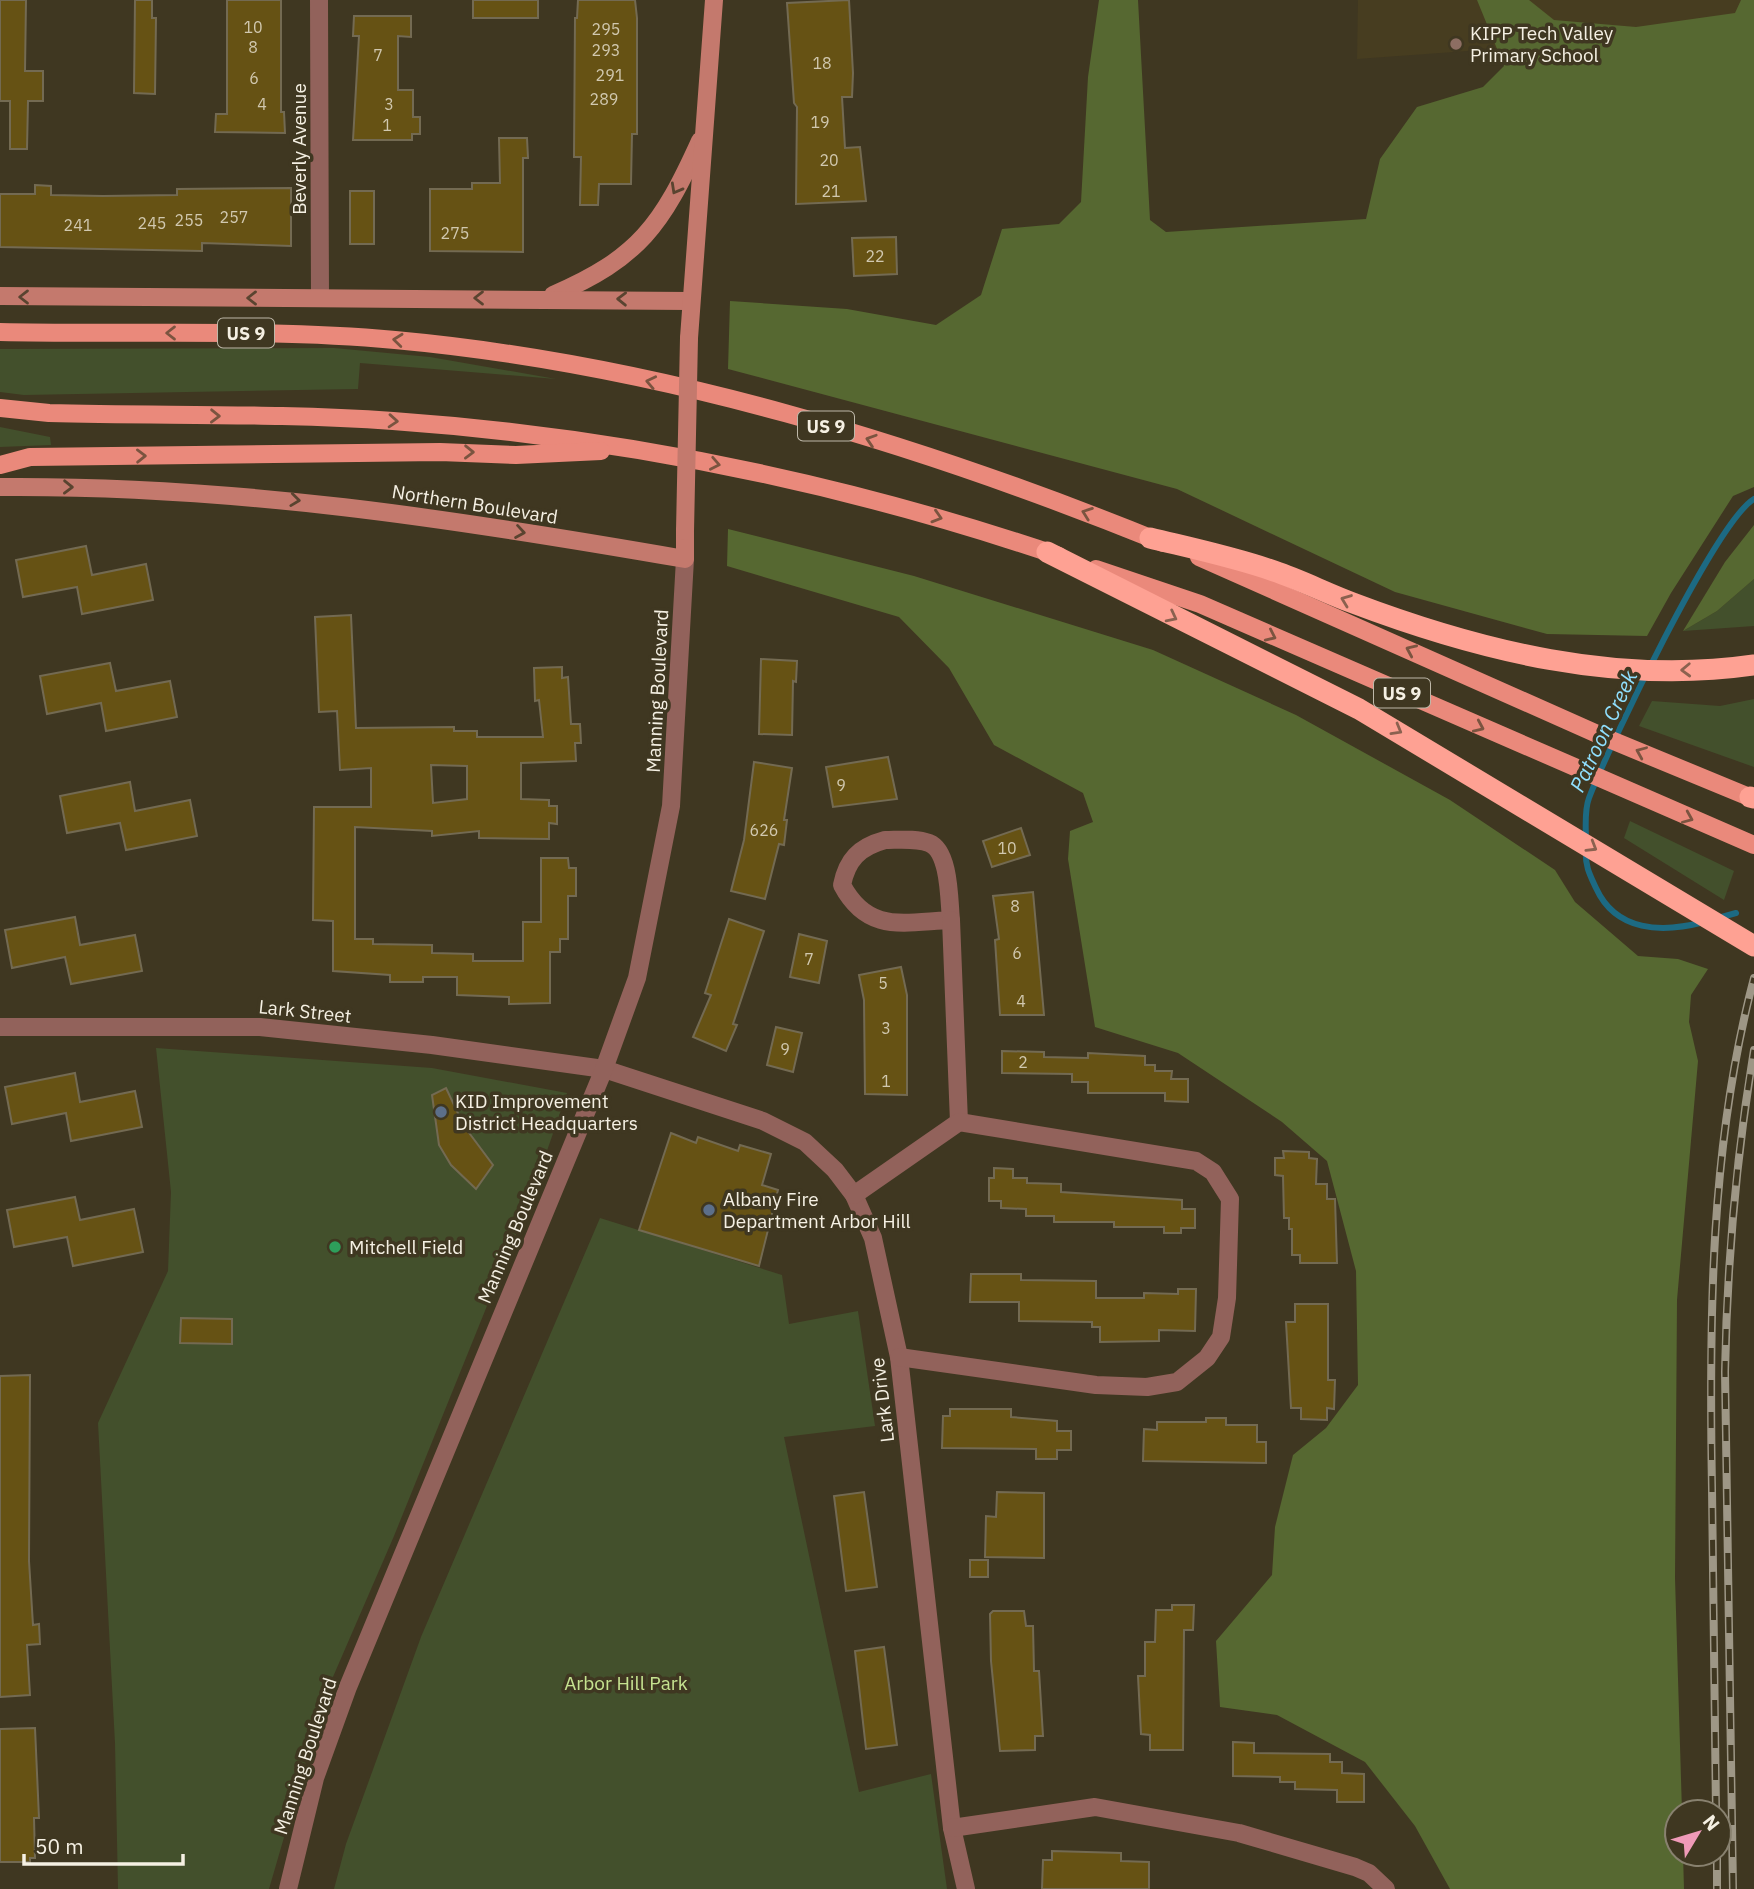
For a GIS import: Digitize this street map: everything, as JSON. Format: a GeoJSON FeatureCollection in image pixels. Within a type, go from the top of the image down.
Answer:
{"type":"FeatureCollection","features":[{"type":"Feature","properties":{"kind":"highway"},"geometry":{"type":"LineString","coordinates":[[1150,538],[1273,570],[1399,619],[1515,653],[1628,669],[1692,670],[1754,665]]}},
{"type":"Feature","properties":{"kind":"highway"},"geometry":{"type":"LineString","coordinates":[[1046,552],[1359,709],[1754,946]]}},
{"type":"Feature","properties":{"kind":"main road"},"geometry":{"type":"LineString","coordinates":[[685,559],[690,301],[706,128],[714,0]]}},
{"type":"Feature","properties":{"kind":"main road"},"geometry":{"type":"LineString","coordinates":[[548,298],[602,273],[633,249],[662,214],[706,128]]}},
{"type":"Feature","properties":{"kind":"main road"},"geometry":{"type":"LineString","coordinates":[[0,296],[690,301]]}},
{"type":"Feature","properties":{"kind":"main road","name":"US 9"},"geometry":{"type":"LineString","coordinates":[[0,332],[299,333],[407,341],[543,361],[723,398],[814,422],[999,482],[1150,538],[1604,737],[1753,798]]}},
{"type":"Feature","properties":{"kind":"main road","name":"US 9"},"geometry":{"type":"LineString","coordinates":[[0,408],[49,413],[390,420],[517,432],[641,450],[845,492],[926,513],[1200,604],[1610,785],[1754,845]]}},
{"type":"Feature","properties":{"kind":"main road"},"geometry":{"type":"LineString","coordinates":[[0,465],[30,457],[440,452],[516,455],[641,450]]}},
{"type":"Feature","properties":{"kind":"main road","name":"Northern Boulevard"},"geometry":{"type":"LineString","coordinates":[[0,487],[130,488],[287,499],[468,523],[685,559]]}},
{"type":"Feature","properties":{"kind":"street","name":"Beverly Avenue"},"geometry":{"type":"LineString","coordinates":[[319,0],[320,298]]}},
{"type":"Feature","properties":{"kind":"street","name":"Manning Boulevard"},"geometry":{"type":"LineString","coordinates":[[288,1889],[315,1778],[348,1687],[604,1069],[637,978],[671,806],[685,559]]}},
{"type":"Feature","properties":{"kind":"street"},"geometry":{"type":"LineString","coordinates":[[951,920],[884,923],[862,913],[842,885],[851,858],[872,844],[885,840],[930,843],[945,864],[951,920],[959,1122]]}},
{"type":"Feature","properties":{"kind":"street","name":"Lark Street"},"geometry":{"type":"LineString","coordinates":[[0,1027],[260,1027],[432,1045],[604,1069]]}},
{"type":"Feature","properties":{"kind":"street","name":"Lark Drive"},"geometry":{"type":"LineString","coordinates":[[604,1069],[763,1121],[805,1142],[835,1170],[854,1195],[873,1238],[899,1357],[952,1828],[966,1889]]}},
{"type":"Feature","properties":{"kind":"street"},"geometry":{"type":"LineString","coordinates":[[854,1195],[959,1122],[1196,1161],[1213,1172],[1230,1199],[1227,1298],[1221,1337],[1208,1357],[1177,1381],[1147,1387],[1096,1385],[899,1357]]}},
{"type":"Feature","properties":{"kind":"street"},"geometry":{"type":"LineString","coordinates":[[952,1828],[1095,1807],[1131,1811],[1239,1833],[1355,1867],[1369,1873],[1386,1889]]}},
{"type":"Feature","properties":{"kind":"shaded area","name":"KIPP Tech Valley Primary School"},"geometry":{"type":"Polygon","coordinates":[[[1358,0],[1754,0],[1754,30],[1357,59],[1358,0]]]}},
{"type":"Feature","properties":{"kind":"green space"},"geometry":{"type":"Polygon","coordinates":[[[1099,0],[1138,0],[1150,220],[1166,232],[1366,219],[1380,159],[1417,107],[1483,87],[1504,66],[1477,0],[1529,0],[1554,20],[1636,27],[1735,13],[1741,0],[1754,0],[1754,487],[1733,496],[1647,636],[1547,634],[1395,592],[1177,489],[728,369],[730,301],[847,309],[936,325],[981,295],[1002,229],[1059,224],[1081,202],[1088,77],[1099,0]]]}},
{"type":"Feature","properties":{"kind":"green space"},"geometry":{"type":"Polygon","coordinates":[[[334,348],[430,357],[556,379],[360,363],[358,389],[24,395],[0,392],[0,349],[334,348]]]}},
{"type":"Feature","properties":{"kind":"green space"},"geometry":{"type":"Polygon","coordinates":[[[0,427],[50,437],[51,445],[0,447],[0,427]]]}},
{"type":"Feature","properties":{"kind":"green space"},"geometry":{"type":"Polygon","coordinates":[[[1754,525],[1754,579],[1717,611],[1683,631],[1725,562],[1754,525]]]}},
{"type":"Feature","properties":{"kind":"green space"},"geometry":{"type":"Polygon","coordinates":[[[728,529],[914,576],[1153,650],[1296,715],[1450,800],[1555,870],[1575,902],[1638,956],[1678,959],[1708,969],[1691,995],[1689,1022],[1698,1061],[1677,1300],[1675,1578],[1682,1798],[1663,1798],[1663,1868],[1683,1868],[1684,1889],[1450,1889],[1415,1826],[1365,1762],[1277,1715],[1220,1707],[1216,1641],[1272,1575],[1275,1527],[1293,1455],[1326,1428],[1358,1385],[1356,1271],[1327,1161],[1282,1122],[1178,1053],[1095,1027],[1068,859],[1070,831],[1093,822],[1083,793],[994,745],[949,668],[899,617],[727,566],[728,529]]]}},
{"type":"Feature","properties":{"kind":"green space"},"geometry":{"type":"Polygon","coordinates":[[[1754,579],[1754,626],[1683,631],[1717,611],[1754,579]]]}},
{"type":"Feature","properties":{"kind":"green space"},"geometry":{"type":"Polygon","coordinates":[[[1754,699],[1754,767],[1639,726],[1652,701],[1720,706],[1754,699]]]}},
{"type":"Feature","properties":{"kind":"green space"},"geometry":{"type":"Polygon","coordinates":[[[1630,821],[1734,871],[1724,900],[1624,838],[1630,821]]]}},
{"type":"Feature","properties":{"kind":"green space"},"geometry":{"type":"Polygon","coordinates":[[[156,1048],[432,1068],[567,1093],[531,1197],[394,1536],[326,1693],[269,1889],[118,1889],[115,1743],[98,1423],[168,1271],[171,1192],[156,1048]]]}},
{"type":"Feature","properties":{"kind":"green space","name":"Arbor Hill Park"},"geometry":{"type":"Polygon","coordinates":[[[600,1218],[782,1275],[789,1324],[858,1311],[875,1426],[784,1437],[859,1792],[931,1774],[947,1889],[334,1889],[346,1844],[421,1637],[600,1218]]]}},
{"type":"Feature","properties":{"kind":"building"},"geometry":{"type":"Polygon","coordinates":[[[0,0],[26,0],[25,71],[43,71],[43,101],[28,101],[27,149],[10,149],[10,101],[0,101],[0,0]]]}},
{"type":"Feature","properties":{"kind":"building"},"geometry":{"type":"Polygon","coordinates":[[[135,0],[152,0],[152,18],[156,18],[155,94],[134,93],[135,0]]]}},
{"type":"Feature","properties":{"kind":"building"},"geometry":{"type":"Polygon","coordinates":[[[227,0],[281,0],[281,112],[284,112],[285,133],[215,132],[216,114],[227,114],[227,0]]]}},
{"type":"Feature","properties":{"kind":"building"},"geometry":{"type":"Polygon","coordinates":[[[473,0],[538,0],[538,18],[473,18],[473,0]]]}},
{"type":"Feature","properties":{"kind":"building"},"geometry":{"type":"Polygon","coordinates":[[[578,0],[635,0],[637,18],[637,134],[632,134],[631,184],[599,184],[598,205],[580,205],[581,157],[574,157],[575,18],[578,0]]]}},
{"type":"Feature","properties":{"kind":"building"},"geometry":{"type":"Polygon","coordinates":[[[849,0],[853,73],[852,97],[842,97],[845,148],[860,147],[866,201],[796,204],[797,107],[794,103],[787,3],[849,0]]]}},
{"type":"Feature","properties":{"kind":"building"},"geometry":{"type":"Polygon","coordinates":[[[354,16],[411,16],[411,37],[398,36],[398,90],[413,90],[413,117],[420,117],[420,134],[412,134],[412,140],[353,140],[359,36],[353,36],[354,16]]]}},
{"type":"Feature","properties":{"kind":"building"},"geometry":{"type":"Polygon","coordinates":[[[499,138],[527,138],[528,158],[523,158],[523,252],[430,251],[430,189],[472,189],[472,183],[500,183],[499,138]]]}},
{"type":"Feature","properties":{"kind":"building"},"geometry":{"type":"Polygon","coordinates":[[[35,185],[51,186],[51,195],[103,196],[177,195],[177,189],[291,188],[291,246],[202,243],[202,251],[0,247],[0,194],[35,194],[35,185]]]}},
{"type":"Feature","properties":{"kind":"building"},"geometry":{"type":"Polygon","coordinates":[[[350,191],[374,191],[374,244],[350,244],[350,191]]]}},
{"type":"Feature","properties":{"kind":"building"},"geometry":{"type":"Polygon","coordinates":[[[896,237],[897,274],[854,276],[852,238],[896,237]]]}},
{"type":"Feature","properties":{"kind":"building"},"geometry":{"type":"Polygon","coordinates":[[[86,546],[92,575],[146,564],[153,600],[82,614],[77,587],[23,597],[16,560],[86,546]]]}},
{"type":"Feature","properties":{"kind":"building"},"geometry":{"type":"Polygon","coordinates":[[[351,615],[356,728],[454,727],[454,731],[477,731],[477,737],[543,737],[539,700],[535,701],[534,668],[562,667],[562,678],[568,677],[571,724],[580,724],[581,743],[575,743],[576,761],[521,763],[521,799],[549,800],[549,806],[557,806],[557,824],[549,823],[549,839],[479,838],[479,831],[432,836],[432,831],[355,827],[355,939],[373,939],[373,944],[432,945],[432,953],[473,954],[473,961],[523,961],[523,922],[541,922],[541,858],[568,858],[569,868],[576,868],[576,896],[568,896],[568,939],[560,939],[560,952],[550,952],[550,1003],[509,1004],[509,997],[457,995],[457,977],[423,977],[423,982],[390,982],[390,975],[333,971],[333,921],[313,920],[314,807],[371,807],[371,768],[340,770],[337,711],[319,712],[315,617],[351,615]],[[431,765],[433,803],[467,799],[467,766],[431,765]]]}},
{"type":"Feature","properties":{"kind":"building"},"geometry":{"type":"Polygon","coordinates":[[[761,659],[797,661],[796,682],[793,681],[792,735],[759,734],[761,659]]]}},
{"type":"Feature","properties":{"kind":"building"},"geometry":{"type":"Polygon","coordinates":[[[110,663],[116,691],[170,681],[177,717],[106,731],[101,703],[47,714],[40,676],[110,663]]]}},
{"type":"Feature","properties":{"kind":"building"},"geometry":{"type":"Polygon","coordinates":[[[888,757],[897,799],[833,807],[826,767],[888,757]]]}},
{"type":"Feature","properties":{"kind":"building"},"geometry":{"type":"Polygon","coordinates":[[[754,762],[792,768],[784,820],[787,820],[784,845],[779,844],[765,899],[731,891],[744,840],[754,762]]]}},
{"type":"Feature","properties":{"kind":"building"},"geometry":{"type":"Polygon","coordinates":[[[130,782],[135,811],[190,800],[197,836],[126,850],[120,823],[67,833],[60,796],[130,782]]]}},
{"type":"Feature","properties":{"kind":"building"},"geometry":{"type":"Polygon","coordinates":[[[1021,828],[1030,855],[992,867],[983,841],[1021,828]]]}},
{"type":"Feature","properties":{"kind":"building"},"geometry":{"type":"Polygon","coordinates":[[[1033,892],[1044,1015],[1000,1015],[995,940],[999,939],[993,896],[1033,892]]]}},
{"type":"Feature","properties":{"kind":"building"},"geometry":{"type":"Polygon","coordinates":[[[75,917],[80,945],[135,935],[142,971],[71,984],[65,957],[12,968],[5,930],[75,917]]]}},
{"type":"Feature","properties":{"kind":"building"},"geometry":{"type":"Polygon","coordinates":[[[729,919],[764,931],[733,1024],[737,1025],[726,1051],[693,1037],[711,995],[705,993],[729,919]]]}},
{"type":"Feature","properties":{"kind":"building"},"geometry":{"type":"Polygon","coordinates":[[[799,934],[827,941],[819,983],[790,977],[799,934]]]}},
{"type":"Feature","properties":{"kind":"building"},"geometry":{"type":"Polygon","coordinates":[[[901,967],[907,995],[907,1095],[865,1094],[864,1000],[859,975],[901,967]]]}},
{"type":"Feature","properties":{"kind":"building"},"geometry":{"type":"Polygon","coordinates":[[[776,1027],[802,1033],[793,1072],[767,1065],[776,1027]]]}},
{"type":"Feature","properties":{"kind":"building"},"geometry":{"type":"Polygon","coordinates":[[[1002,1051],[1044,1052],[1044,1057],[1088,1058],[1088,1053],[1145,1056],[1145,1065],[1155,1065],[1155,1071],[1172,1071],[1171,1079],[1188,1079],[1188,1102],[1165,1101],[1165,1093],[1088,1093],[1088,1082],[1072,1082],[1072,1074],[1002,1073],[1002,1051]]]}},
{"type":"Feature","properties":{"kind":"building"},"geometry":{"type":"Polygon","coordinates":[[[75,1073],[80,1102],[135,1091],[142,1127],[71,1141],[66,1113],[12,1124],[5,1087],[75,1073]]]}},
{"type":"Feature","properties":{"kind":"building"},"geometry":{"type":"Polygon","coordinates":[[[446,1088],[464,1126],[493,1165],[476,1189],[451,1165],[439,1145],[432,1095],[446,1088]]]}},
{"type":"Feature","properties":{"kind":"building","name":"Albany Fire Department Arbor Hill"},"geometry":{"type":"Polygon","coordinates":[[[671,1133],[696,1143],[698,1137],[738,1151],[740,1145],[771,1154],[762,1185],[778,1190],[759,1266],[639,1230],[671,1133]]]}},
{"type":"Feature","properties":{"kind":"building"},"geometry":{"type":"Polygon","coordinates":[[[1283,1151],[1309,1152],[1309,1158],[1317,1159],[1316,1184],[1327,1184],[1327,1199],[1335,1199],[1337,1263],[1300,1263],[1300,1255],[1292,1255],[1292,1229],[1289,1229],[1289,1218],[1284,1218],[1283,1176],[1275,1175],[1275,1158],[1284,1158],[1283,1151]]]}},
{"type":"Feature","properties":{"kind":"building"},"geometry":{"type":"Polygon","coordinates":[[[994,1168],[1013,1169],[1013,1178],[1027,1178],[1027,1183],[1061,1184],[1061,1192],[1182,1200],[1182,1209],[1195,1209],[1195,1228],[1181,1228],[1181,1233],[1164,1233],[1164,1227],[1114,1227],[1114,1222],[1054,1222],[1054,1216],[1026,1216],[1026,1209],[1001,1208],[1001,1201],[989,1201],[989,1178],[994,1178],[994,1168]]]}},
{"type":"Feature","properties":{"kind":"building"},"geometry":{"type":"Polygon","coordinates":[[[75,1197],[80,1220],[134,1209],[143,1252],[73,1266],[67,1237],[14,1247],[7,1210],[75,1197]]]}},
{"type":"Feature","properties":{"kind":"building"},"geometry":{"type":"Polygon","coordinates":[[[971,1274],[1021,1274],[1021,1280],[1096,1281],[1096,1298],[1144,1298],[1144,1293],[1178,1294],[1178,1289],[1196,1289],[1195,1331],[1159,1330],[1159,1341],[1100,1342],[1100,1327],[1092,1327],[1092,1322],[1019,1321],[1019,1302],[970,1302],[971,1274]]]}},
{"type":"Feature","properties":{"kind":"building"},"geometry":{"type":"Polygon","coordinates":[[[1295,1304],[1328,1304],[1328,1380],[1335,1380],[1334,1409],[1327,1408],[1327,1420],[1301,1419],[1301,1408],[1291,1408],[1286,1322],[1295,1322],[1295,1304]]]}},
{"type":"Feature","properties":{"kind":"building"},"geometry":{"type":"Polygon","coordinates":[[[181,1318],[232,1319],[232,1344],[180,1343],[181,1318]]]}},
{"type":"Feature","properties":{"kind":"building"},"geometry":{"type":"Polygon","coordinates":[[[30,1375],[29,1561],[33,1625],[39,1624],[40,1644],[27,1645],[30,1695],[0,1697],[0,1376],[30,1375]]]}},
{"type":"Feature","properties":{"kind":"building"},"geometry":{"type":"Polygon","coordinates":[[[950,1409],[1011,1409],[1011,1417],[1057,1421],[1057,1431],[1071,1431],[1071,1450],[1057,1450],[1057,1459],[1036,1459],[1036,1449],[942,1448],[943,1416],[950,1416],[950,1409]]]}},
{"type":"Feature","properties":{"kind":"building"},"geometry":{"type":"Polygon","coordinates":[[[1206,1418],[1226,1418],[1226,1425],[1257,1425],[1257,1442],[1266,1442],[1266,1463],[1143,1461],[1144,1429],[1157,1430],[1157,1422],[1206,1422],[1206,1418]]]}},
{"type":"Feature","properties":{"kind":"building"},"geometry":{"type":"Polygon","coordinates":[[[864,1492],[877,1587],[846,1591],[834,1496],[864,1492]]]}},
{"type":"Feature","properties":{"kind":"building"},"geometry":{"type":"Polygon","coordinates":[[[997,1492],[1044,1493],[1044,1558],[985,1557],[986,1516],[996,1517],[997,1492]]]}},
{"type":"Feature","properties":{"kind":"building"},"geometry":{"type":"Polygon","coordinates":[[[970,1560],[988,1560],[988,1577],[970,1577],[970,1560]]]}},
{"type":"Feature","properties":{"kind":"building"},"geometry":{"type":"Polygon","coordinates":[[[1172,1605],[1194,1605],[1193,1630],[1184,1630],[1183,1750],[1150,1750],[1150,1735],[1141,1734],[1138,1676],[1145,1676],[1145,1642],[1155,1642],[1156,1610],[1172,1610],[1172,1605]]]}},
{"type":"Feature","properties":{"kind":"building"},"geometry":{"type":"Polygon","coordinates":[[[993,1611],[1024,1611],[1026,1626],[1033,1626],[1034,1671],[1039,1671],[1043,1736],[1035,1736],[1035,1750],[1000,1751],[991,1661],[990,1614],[993,1611]]]}},
{"type":"Feature","properties":{"kind":"building"},"geometry":{"type":"Polygon","coordinates":[[[884,1647],[897,1745],[866,1749],[855,1651],[884,1647]]]}},
{"type":"Feature","properties":{"kind":"building"},"geometry":{"type":"Polygon","coordinates":[[[35,1728],[39,1818],[34,1818],[35,1858],[30,1858],[30,1862],[0,1862],[0,1729],[35,1728]]]}},
{"type":"Feature","properties":{"kind":"building"},"geometry":{"type":"Polygon","coordinates":[[[1233,1742],[1254,1743],[1254,1753],[1330,1754],[1330,1762],[1342,1762],[1342,1773],[1364,1774],[1364,1802],[1337,1802],[1337,1790],[1295,1789],[1295,1782],[1280,1782],[1280,1777],[1233,1776],[1233,1742]]]}},
{"type":"Feature","properties":{"kind":"building"},"geometry":{"type":"Polygon","coordinates":[[[1052,1851],[1121,1853],[1121,1861],[1149,1862],[1149,1889],[1042,1889],[1043,1860],[1052,1860],[1052,1851]]]}},
{"type":"Feature","properties":{"kind":"waterway","name":"Patroon Creek"},"geometry":{"type":"LineString","coordinates":[[1586,841],[1587,803],[1617,733],[1664,638],[1715,548],[1737,516],[1754,499]]}},
{"type":"Feature","properties":{"kind":"waterway","name":"Patroon Creek"},"geometry":{"type":"LineString","coordinates":[[1586,852],[1588,870],[1605,903],[1628,921],[1657,928],[1704,922]]}},
{"type":"Feature","properties":{"kind":"waterway","name":"Patroon Creek"},"geometry":{"type":"LineString","coordinates":[[1718,918],[1736,913]]}},
{"type":"Feature","properties":{"kind":"railway"},"geometry":{"type":"LineString","coordinates":[[1716,1798],[1712,1296],[1715,1232],[1728,1104],[1754,978]]}},
{"type":"Feature","properties":{"kind":"railway"},"geometry":{"type":"LineString","coordinates":[[1733,1889],[1725,1372],[1734,1211],[1754,1050]]}},
{"type":"Feature","properties":{"kind":"railway"},"geometry":{"type":"LineString","coordinates":[[1717,1868],[1717,1889]]}},
{"type":"Feature","properties":{"kind":"place","name":"KIPP Tech Valley Primary School"},"geometry":{"type":"Point","coordinates":[1456,44]}},
{"type":"Feature","properties":{"kind":"place","name":"KID Improvement District Headquarters"},"geometry":{"type":"Point","coordinates":[441,1112]}},
{"type":"Feature","properties":{"kind":"place","name":"Albany Fire Department Arbor Hill"},"geometry":{"type":"Point","coordinates":[709,1210]}},
{"type":"Feature","properties":{"kind":"place","name":"Mitchell Field"},"geometry":{"type":"Point","coordinates":[335,1247]}}]}
